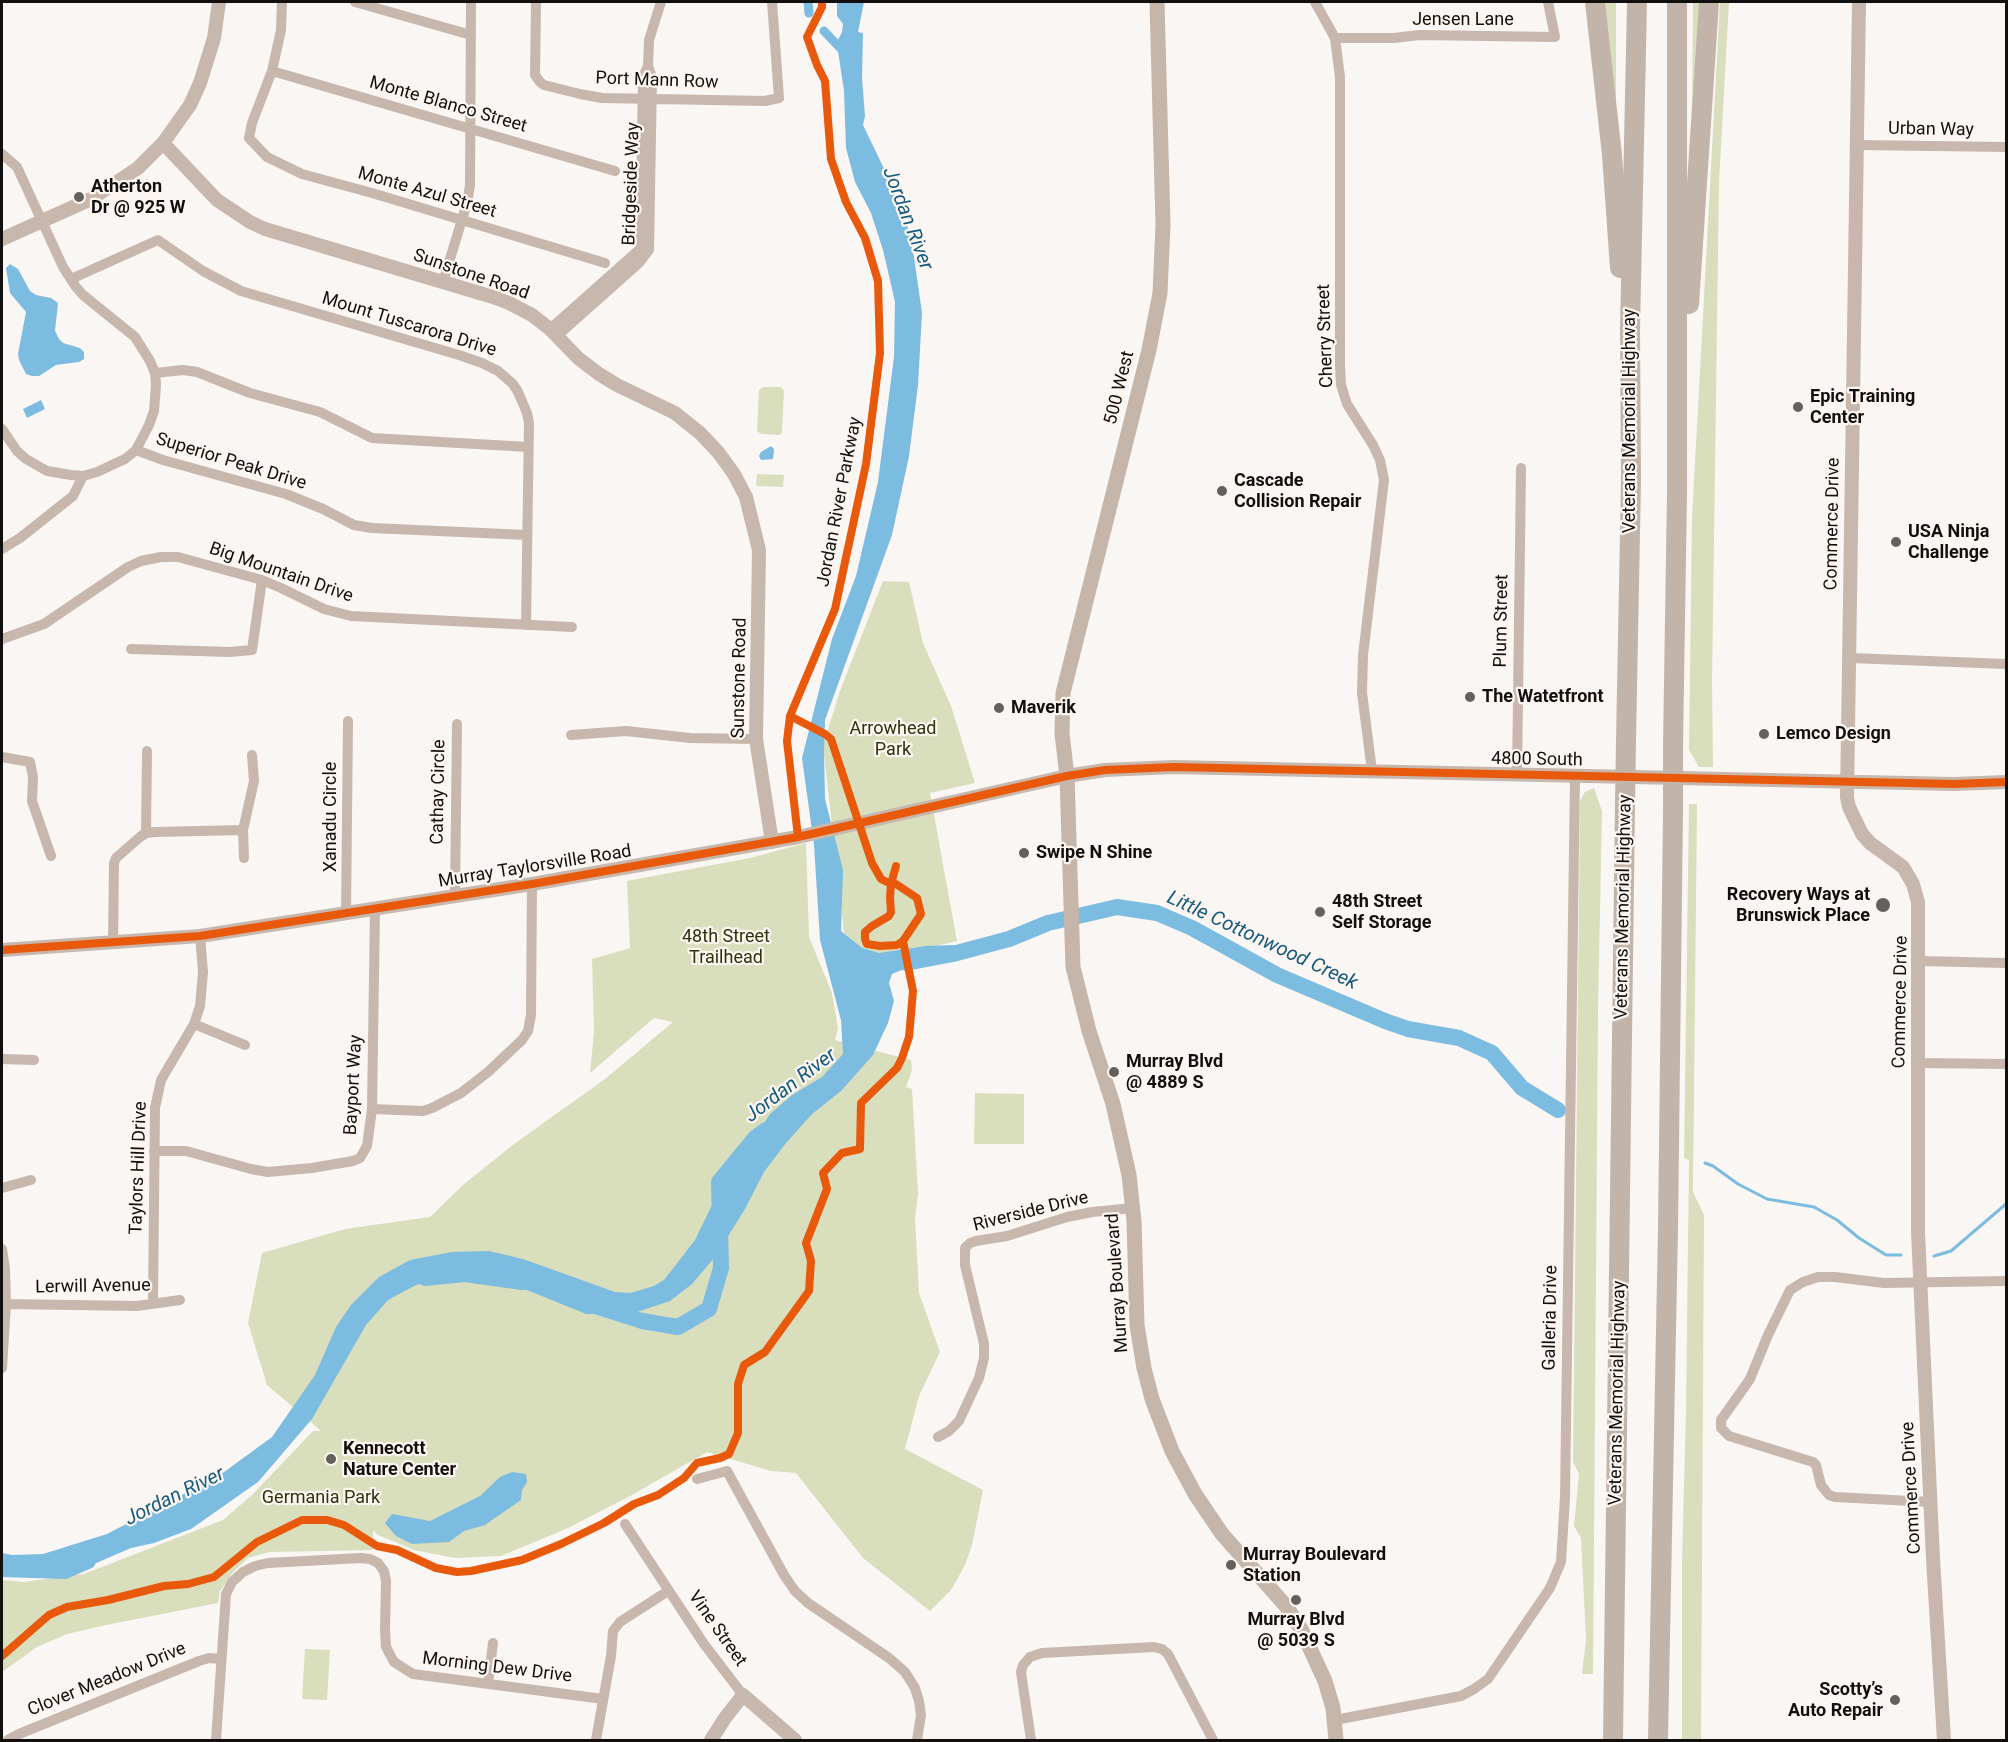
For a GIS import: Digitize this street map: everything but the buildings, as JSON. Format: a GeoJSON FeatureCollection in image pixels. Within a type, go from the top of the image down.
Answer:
{"type":"FeatureCollection","features":[{"type":"Feature","properties":{"kind":"highway"},"geometry":{"type":"LineString","coordinates":[[1595,2],[1612,155],[1621,281],[1630,330]]}},
{"type":"Feature","properties":{"kind":"highway","name":"Veterans Memorial Highway"},"geometry":{"type":"LineString","coordinates":[[1613,1740],[1631,480],[1630,330],[1637,2]]}},
{"type":"Feature","properties":{"kind":"highway"},"geometry":{"type":"LineString","coordinates":[[1658,1740],[1668,1228],[1677,492],[1677,2]]}},
{"type":"Feature","properties":{"kind":"highway"},"geometry":{"type":"LineString","coordinates":[[1677,492],[1709,2]]}},
{"type":"Feature","properties":{"kind":"main road","name":"500 West"},"geometry":{"type":"LineString","coordinates":[[1067,776],[1062,734],[1063,693],[1149,350],[1160,293],[1163,225],[1157,2]]}},
{"type":"Feature","properties":{"kind":"main road","name":"Murray Boulevard"},"geometry":{"type":"LineString","coordinates":[[1067,776],[1072,967],[1077,992],[1113,1104],[1129,1175],[1133,1208],[1137,1324],[1144,1368],[1172,1451],[1195,1494],[1222,1534],[1286,1606],[1301,1629],[1325,1681],[1335,1720],[1336,1740]]}},
{"type":"Feature","properties":{"kind":"street"},"geometry":{"type":"LineString","coordinates":[[2,239],[91,199],[117,184],[138,168],[163,143],[190,105],[200,83],[214,38],[219,2]]}},
{"type":"Feature","properties":{"kind":"street"},"geometry":{"type":"LineString","coordinates":[[272,71],[281,30],[282,2]]}},
{"type":"Feature","properties":{"kind":"street"},"geometry":{"type":"LineString","coordinates":[[355,2],[471,35]]}},
{"type":"Feature","properties":{"kind":"street"},"geometry":{"type":"LineString","coordinates":[[443,282],[470,185],[471,2]]}},
{"type":"Feature","properties":{"kind":"street","name":"Port Mann Row"},"geometry":{"type":"LineString","coordinates":[[536,2],[536,79],[545,85],[602,98],[765,101],[779,98],[772,2]]}},
{"type":"Feature","properties":{"kind":"street","name":"Bridgeside Way"},"geometry":{"type":"LineString","coordinates":[[553,333],[639,263],[649,250],[647,99],[644,77],[648,66],[649,40],[662,2]]}},
{"type":"Feature","properties":{"kind":"street","name":"Cherry Street"},"geometry":{"type":"LineString","coordinates":[[1315,2],[1328,21],[1335,38],[1340,77],[1341,386],[1347,405],[1380,460],[1384,480],[1364,655],[1362,693],[1372,771]]}},
{"type":"Feature","properties":{"kind":"street","name":"Jensen Lane"},"geometry":{"type":"LineString","coordinates":[[1335,38],[1394,38],[1419,35],[1555,37],[1548,2]]}},
{"type":"Feature","properties":{"kind":"street","name":"Commerce Drive"},"geometry":{"type":"LineString","coordinates":[[1858,2],[1847,781],[1849,807],[1862,834],[1903,867],[1913,884],[1918,902],[1917,1187],[1930,1502],[1944,1740]]}},
{"type":"Feature","properties":{"kind":"street","name":"Monte Blanco Street"},"geometry":{"type":"LineString","coordinates":[[272,71],[615,171]]}},
{"type":"Feature","properties":{"kind":"street","name":"Monte Azul Street"},"geometry":{"type":"LineString","coordinates":[[272,71],[252,123],[249,138],[267,157],[302,174],[605,263]]}},
{"type":"Feature","properties":{"kind":"street","name":"Sunstone Road"},"geometry":{"type":"LineString","coordinates":[[163,143],[209,193],[250,222],[291,238],[509,303],[532,315],[578,358],[599,374],[675,413],[700,433],[722,456],[746,497],[759,559],[756,739],[771,842]]}},
{"type":"Feature","properties":{"kind":"street","name":"Urban Way"},"geometry":{"type":"LineString","coordinates":[[1856,145],[2007,147]]}},
{"type":"Feature","properties":{"kind":"street"},"geometry":{"type":"LineString","coordinates":[[2,156],[17,167],[71,279],[83,295],[135,338],[155,373],[156,398],[149,425],[136,450],[111,467],[83,476],[59,474],[36,465],[17,451],[2,429]]}},
{"type":"Feature","properties":{"kind":"street","name":"Mount Tuscarora Drive"},"geometry":{"type":"LineString","coordinates":[[71,279],[158,240],[203,271],[241,291],[490,366],[513,384],[527,413],[525,625]]}},
{"type":"Feature","properties":{"kind":"street"},"geometry":{"type":"LineString","coordinates":[[155,373],[183,370],[196,372],[250,393],[320,412],[372,438],[528,447]]}},
{"type":"Feature","properties":{"kind":"street","name":"Superior Peak Drive"},"geometry":{"type":"LineString","coordinates":[[136,450],[163,460],[286,494],[313,504],[354,525],[372,528],[527,536]]}},
{"type":"Feature","properties":{"kind":"street","name":"Plum Street"},"geometry":{"type":"LineString","coordinates":[[1517,775],[1521,468]]}},
{"type":"Feature","properties":{"kind":"street"},"geometry":{"type":"LineString","coordinates":[[2,549],[20,538],[73,496],[83,476]]}},
{"type":"Feature","properties":{"kind":"street","name":"Big Mountain Drive"},"geometry":{"type":"LineString","coordinates":[[2,639],[44,624],[128,567],[150,559],[178,557],[262,580],[324,609],[351,616],[572,627]]}},
{"type":"Feature","properties":{"kind":"street"},"geometry":{"type":"LineString","coordinates":[[130,649],[230,652],[252,650],[262,580]]}},
{"type":"Feature","properties":{"kind":"street"},"geometry":{"type":"LineString","coordinates":[[1850,658],[2007,664]]}},
{"type":"Feature","properties":{"kind":"street","name":"Xanadu Circle"},"geometry":{"type":"LineString","coordinates":[[346,914],[348,721]]}},
{"type":"Feature","properties":{"kind":"street","name":"Cathay Circle"},"geometry":{"type":"LineString","coordinates":[[455,896],[457,724]]}},
{"type":"Feature","properties":{"kind":"street"},"geometry":{"type":"LineString","coordinates":[[571,735],[626,731],[677,737],[756,739]]}},
{"type":"Feature","properties":{"kind":"street"},"geometry":{"type":"LineString","coordinates":[[146,833],[147,751]]}},
{"type":"Feature","properties":{"kind":"street"},"geometry":{"type":"LineString","coordinates":[[244,858],[243,830],[254,781],[252,755]]}},
{"type":"Feature","properties":{"kind":"street"},"geometry":{"type":"LineString","coordinates":[[2,757],[30,762],[33,777],[32,801],[51,856]]}},
{"type":"Feature","properties":{"kind":"street","name":"4800 South"},"geometry":{"type":"LineString","coordinates":[[1067,776],[1105,770],[1168,767],[1977,784],[2007,782]]}},
{"type":"Feature","properties":{"kind":"street","name":"Murray Taylorsville Road"},"geometry":{"type":"LineString","coordinates":[[2,950],[200,936],[532,884],[806,835],[1067,776]]}},
{"type":"Feature","properties":{"kind":"street","name":"Galleria Drive"},"geometry":{"type":"LineString","coordinates":[[1335,1720],[1461,1696],[1474,1689],[1488,1679],[1550,1588],[1561,1562],[1565,1485],[1575,776]]}},
{"type":"Feature","properties":{"kind":"street"},"geometry":{"type":"LineString","coordinates":[[112,943],[114,864],[120,854],[146,833],[243,830]]}},
{"type":"Feature","properties":{"kind":"street"},"geometry":{"type":"LineString","coordinates":[[372,1109],[423,1111],[432,1108],[461,1093],[488,1072],[522,1040],[528,1031],[531,1015],[532,884]]}},
{"type":"Feature","properties":{"kind":"street","name":"Bayport Way"},"geometry":{"type":"LineString","coordinates":[[154,1151],[186,1151],[268,1172],[303,1169],[360,1158],[367,1146],[372,1109],[375,909]]}},
{"type":"Feature","properties":{"kind":"street","name":"Taylors Hill Drive"},"geometry":{"type":"LineString","coordinates":[[153,1303],[155,1107],[161,1080],[194,1024],[200,1006],[203,988],[200,936]]}},
{"type":"Feature","properties":{"kind":"street"},"geometry":{"type":"LineString","coordinates":[[1919,961],[2007,963]]}},
{"type":"Feature","properties":{"kind":"street"},"geometry":{"type":"LineString","coordinates":[[194,1024],[245,1045]]}},
{"type":"Feature","properties":{"kind":"street"},"geometry":{"type":"LineString","coordinates":[[2,1059],[34,1060]]}},
{"type":"Feature","properties":{"kind":"street"},"geometry":{"type":"LineString","coordinates":[[1918,1063],[2007,1064]]}},
{"type":"Feature","properties":{"kind":"street"},"geometry":{"type":"LineString","coordinates":[[2,1188],[31,1180]]}},
{"type":"Feature","properties":{"kind":"street","name":"Riverside Drive"},"geometry":{"type":"LineString","coordinates":[[938,1437],[949,1431],[959,1421],[979,1378],[984,1358],[984,1344],[965,1265],[965,1248],[976,1241],[1007,1236],[1092,1212],[1133,1208]]}},
{"type":"Feature","properties":{"kind":"street"},"geometry":{"type":"LineString","coordinates":[[2,1249],[6,1304],[2,1368]]}},
{"type":"Feature","properties":{"kind":"street"},"geometry":{"type":"LineString","coordinates":[[1930,1502],[1829,1496],[1821,1485],[1816,1465],[1813,1462],[1729,1436],[1721,1428],[1721,1420],[1750,1379],[1790,1290],[1803,1282],[1818,1277],[1884,1283],[2007,1281]]}},
{"type":"Feature","properties":{"kind":"street","name":"Lerwill Avenue"},"geometry":{"type":"LineString","coordinates":[[6,1304],[137,1306],[180,1300]]}},
{"type":"Feature","properties":{"kind":"street"},"geometry":{"type":"LineString","coordinates":[[697,1479],[727,1471],[795,1591],[808,1603],[900,1667],[912,1682],[919,1701],[921,1715],[917,1740]]}},
{"type":"Feature","properties":{"kind":"street","name":"Vine Street"},"geometry":{"type":"LineString","coordinates":[[625,1524],[713,1657],[743,1695],[795,1740]]}},
{"type":"Feature","properties":{"kind":"street","name":"Morning Dew Drive"},"geometry":{"type":"LineString","coordinates":[[221,1659],[226,1594],[232,1582],[243,1572],[268,1563],[370,1559],[381,1566],[386,1576],[385,1636],[388,1653],[394,1662],[408,1672],[417,1676],[603,1699]]}},
{"type":"Feature","properties":{"kind":"street"},"geometry":{"type":"LineString","coordinates":[[596,1740],[611,1656],[612,1636],[616,1626],[669,1591]]}},
{"type":"Feature","properties":{"kind":"street"},"geometry":{"type":"LineString","coordinates":[[488,1684],[493,1642]]}},
{"type":"Feature","properties":{"kind":"street"},"geometry":{"type":"LineString","coordinates":[[1030,1740],[1021,1672],[1030,1656],[1042,1653],[1154,1647],[1168,1654],[1213,1740]]}},
{"type":"Feature","properties":{"kind":"street"},"geometry":{"type":"LineString","coordinates":[[216,1740],[221,1659]]}},
{"type":"Feature","properties":{"kind":"street","name":"Clover Meadow Drive"},"geometry":{"type":"LineString","coordinates":[[8,1740],[199,1661],[221,1659]]}},
{"type":"Feature","properties":{"kind":"street"},"geometry":{"type":"LineString","coordinates":[[711,1740],[743,1695]]}},
{"type":"Feature","properties":{"kind":"green space"},"geometry":{"type":"Polygon","coordinates":[[[1603,2],[1616,2],[1616,104],[1603,2]]]}},
{"type":"Feature","properties":{"kind":"green space"},"geometry":{"type":"Polygon","coordinates":[[[1693,2],[1701,2],[1692,121],[1693,2]]]}},
{"type":"Feature","properties":{"kind":"green space"},"geometry":{"type":"Polygon","coordinates":[[[1720,2],[1729,2],[1719,182],[1712,682],[1713,767],[1699,767],[1689,750],[1692,518],[1720,2]]]}},
{"type":"Feature","properties":{"kind":"green space"},"geometry":{"type":"Polygon","coordinates":[[[763,387],[781,387],[784,391],[782,433],[779,435],[761,434],[757,431],[759,390],[763,387]]]}},
{"type":"Feature","properties":{"kind":"green space"},"geometry":{"type":"Polygon","coordinates":[[[757,474],[784,475],[783,487],[756,486],[757,474]]]}},
{"type":"Feature","properties":{"kind":"green space","name":"Arrowhead Park"},"geometry":{"type":"Polygon","coordinates":[[[883,581],[909,582],[923,643],[951,706],[975,783],[930,793],[957,941],[894,956],[867,953],[844,933],[823,745],[840,691],[883,581]]]}},
{"type":"Feature","properties":{"kind":"green space"},"geometry":{"type":"Polygon","coordinates":[[[1594,788],[1602,811],[1598,1010],[1593,1674],[1582,1674],[1586,1640],[1581,1538],[1574,1526],[1579,1474],[1573,1462],[1580,801],[1585,792],[1594,788]]]}},
{"type":"Feature","properties":{"kind":"green space"},"geometry":{"type":"Polygon","coordinates":[[[1689,804],[1697,804],[1693,1192],[1704,1215],[1701,1740],[1682,1740],[1682,1562],[1689,1160],[1684,1158],[1689,804]]]}},
{"type":"Feature","properties":{"kind":"green space"},"geometry":{"type":"Polygon","coordinates":[[[806,843],[809,937],[832,993],[838,1029],[835,1040],[911,1060],[912,1070],[906,1087],[912,1089],[918,1193],[915,1219],[919,1293],[940,1352],[919,1396],[905,1449],[983,1490],[972,1545],[965,1565],[951,1590],[930,1611],[863,1558],[796,1473],[771,1471],[707,1452],[568,1528],[501,1556],[455,1558],[414,1550],[378,1535],[373,1530],[373,1550],[269,1552],[248,1558],[233,1572],[220,1591],[218,1603],[67,1634],[37,1647],[2,1672],[2,1580],[24,1582],[84,1574],[223,1520],[252,1495],[313,1431],[321,1431],[267,1385],[248,1323],[262,1253],[345,1229],[430,1217],[463,1185],[514,1144],[605,1079],[673,1022],[654,1018],[590,1073],[594,1032],[592,959],[630,948],[627,881],[750,858],[806,843]]]}},
{"type":"Feature","properties":{"kind":"green space"},"geometry":{"type":"Polygon","coordinates":[[[975,1093],[1024,1094],[1024,1144],[974,1144],[975,1093]]]}},
{"type":"Feature","properties":{"kind":"green space"},"geometry":{"type":"Polygon","coordinates":[[[305,1649],[330,1650],[327,1700],[302,1699],[305,1649]]]}},
{"type":"Feature","properties":{"kind":"water"},"geometry":{"type":"Polygon","coordinates":[[[837,2],[864,2],[858,32],[863,33],[862,78],[865,116],[863,125],[904,210],[922,313],[918,385],[909,456],[892,535],[825,720],[825,799],[843,870],[841,931],[862,948],[879,953],[926,946],[955,945],[936,956],[892,974],[889,983],[894,1001],[888,1023],[873,1055],[841,1091],[812,1114],[786,1143],[764,1172],[745,1209],[715,1257],[692,1284],[670,1301],[631,1314],[586,1314],[495,1277],[449,1275],[416,1285],[388,1300],[366,1325],[312,1419],[258,1482],[191,1529],[154,1543],[131,1548],[94,1564],[39,1576],[2,1576],[2,1553],[43,1554],[107,1534],[220,1475],[272,1437],[315,1375],[336,1327],[351,1305],[379,1277],[410,1260],[452,1252],[489,1251],[523,1259],[615,1292],[630,1293],[654,1286],[664,1280],[695,1240],[714,1201],[770,1114],[792,1095],[822,1077],[843,1054],[841,1020],[820,940],[814,845],[802,758],[832,639],[856,576],[878,482],[894,357],[895,302],[883,250],[871,213],[855,182],[846,148],[844,91],[838,51],[838,40],[843,24],[837,16],[837,2]]]}},
{"type":"Feature","properties":{"kind":"water"},"geometry":{"type":"Polygon","coordinates":[[[10,264],[18,269],[30,291],[36,295],[51,298],[58,303],[55,331],[63,343],[80,348],[84,352],[84,359],[79,362],[56,365],[39,376],[26,374],[18,354],[26,312],[10,293],[6,268],[10,264]]]}},
{"type":"Feature","properties":{"kind":"water"},"geometry":{"type":"Polygon","coordinates":[[[41,400],[45,409],[27,418],[23,409],[41,400]]]}},
{"type":"Feature","properties":{"kind":"water"},"geometry":{"type":"Polygon","coordinates":[[[771,446],[774,449],[773,459],[761,460],[759,456],[761,452],[771,446]]]}},
{"type":"Feature","properties":{"kind":"water"},"geometry":{"type":"Polygon","coordinates":[[[512,1472],[526,1474],[527,1482],[522,1490],[521,1500],[485,1525],[464,1531],[449,1542],[412,1544],[396,1536],[385,1523],[392,1514],[430,1521],[480,1496],[500,1477],[512,1472]]]}},
{"type":"Feature","properties":{"kind":"waterway"},"geometry":{"type":"LineString","coordinates":[[808,2],[809,13]]}},
{"type":"Feature","properties":{"kind":"waterway"},"geometry":{"type":"LineString","coordinates":[[824,31],[846,54]]}},
{"type":"Feature","properties":{"kind":"waterway","name":"Little Cottonwood Creek"},"geometry":{"type":"LineString","coordinates":[[906,963],[953,954],[1009,939],[1048,923],[1117,907],[1157,913],[1192,928],[1277,975],[1385,1021],[1408,1029],[1459,1038],[1492,1053],[1522,1088],[1558,1110]]}},
{"type":"Feature","properties":{"kind":"waterway","name":"Jordan River"},"geometry":{"type":"LineString","coordinates":[[598,1307],[642,1321],[678,1327],[709,1309],[721,1268],[719,1182],[755,1138],[766,1130]]}},
{"type":"Feature","properties":{"kind":"waterway","name":"Little Cottonwood Creek"},"geometry":{"type":"LineString","coordinates":[[1705,1163],[1767,1199],[1814,1207],[1837,1220],[1859,1238],[1886,1255],[1901,1255]]}},
{"type":"Feature","properties":{"kind":"waterway","name":"Little Cottonwood Creek"},"geometry":{"type":"LineString","coordinates":[[1934,1256],[1951,1251],[2006,1204]]}},
{"type":"Feature","properties":{"kind":"waterway","name":"Jordan River"},"geometry":{"type":"LineString","coordinates":[[425,1278],[465,1274],[522,1282]]}},
{"type":"Feature","properties":{"kind":"waterway","name":"Jordan River"},"geometry":{"type":"LineString","coordinates":[[2,1569],[65,1571],[88,1561]]}},
{"type":"Feature","properties":{"kind":"cycle path","name":"Jordan River Parkway"},"geometry":{"type":"LineString","coordinates":[[798,837],[787,741],[790,716],[835,609],[866,464],[880,353],[878,281],[865,238],[846,202],[831,159],[825,81],[807,37],[822,7],[822,2]]}},
{"type":"Feature","properties":{"kind":"cycle path"},"geometry":{"type":"LineString","coordinates":[[790,716],[831,739],[872,863],[881,879],[891,884],[896,884],[917,898],[921,914],[903,941],[897,945],[867,944],[865,932],[889,916],[891,912],[891,884],[896,866]]}},
{"type":"Feature","properties":{"kind":"cycle path"},"geometry":{"type":"LineString","coordinates":[[2,950],[200,936],[532,884],[798,837],[1067,776],[1105,770],[1174,767],[1954,784],[2006,782]]}},
{"type":"Feature","properties":{"kind":"cycle path"},"geometry":{"type":"LineString","coordinates":[[2,1656],[49,1615],[67,1607],[214,1577],[257,1542],[302,1520],[327,1520],[344,1525],[377,1546],[397,1550],[436,1568],[457,1572],[471,1571],[522,1560],[561,1544],[604,1523],[634,1504],[658,1495],[684,1478],[697,1463],[729,1454],[738,1433],[738,1384],[744,1365],[765,1352],[809,1291],[811,1261],[806,1243],[827,1189],[823,1173],[842,1153],[860,1149],[861,1103],[897,1068],[902,1058],[909,1037],[913,991],[903,941]]}},
{"type":"Feature","properties":{"kind":"place","name":"Atherton Dr @ 925 W"},"geometry":{"type":"Point","coordinates":[79,197]}},
{"type":"Feature","properties":{"kind":"place","name":"Epic Training Center"},"geometry":{"type":"Point","coordinates":[1798,407]}},
{"type":"Feature","properties":{"kind":"place","name":"Cascade Collision Repair"},"geometry":{"type":"Point","coordinates":[1222,491]}},
{"type":"Feature","properties":{"kind":"place","name":"USA Ninja Challenge"},"geometry":{"type":"Point","coordinates":[1896,542]}},
{"type":"Feature","properties":{"kind":"place","name":"The Watetfront"},"geometry":{"type":"Point","coordinates":[1470,697]}},
{"type":"Feature","properties":{"kind":"place","name":"Maverik"},"geometry":{"type":"Point","coordinates":[999,708]}},
{"type":"Feature","properties":{"kind":"place","name":"Lemco Design"},"geometry":{"type":"Point","coordinates":[1764,734]}},
{"type":"Feature","properties":{"kind":"place","name":"Swipe N Shine"},"geometry":{"type":"Point","coordinates":[1024,853]}},
{"type":"Feature","properties":{"kind":"place","name":"Recovery Ways at Brunswick Place"},"geometry":{"type":"Point","coordinates":[1883,905]}},
{"type":"Feature","properties":{"kind":"place","name":"48th Street Self Storage"},"geometry":{"type":"Point","coordinates":[1320,912]}},
{"type":"Feature","properties":{"kind":"place","name":"Murray Blvd @ 4889 S"},"geometry":{"type":"Point","coordinates":[1114,1072]}},
{"type":"Feature","properties":{"kind":"place","name":"Kennecott Nature Center"},"geometry":{"type":"Point","coordinates":[331,1459]}},
{"type":"Feature","properties":{"kind":"place","name":"Murray Boulevard Station"},"geometry":{"type":"Point","coordinates":[1231,1565]}},
{"type":"Feature","properties":{"kind":"place","name":"Murray Blvd @ 5039 S"},"geometry":{"type":"Point","coordinates":[1296,1600]}},
{"type":"Feature","properties":{"kind":"place","name":"Scotty’s Auto Repair"},"geometry":{"type":"Point","coordinates":[1895,1700]}},
{"type":"Feature","properties":{"kind":"park label","name":"48th Street Trailhead"},"geometry":{"type":"Point","coordinates":[726,947]}},
{"type":"Feature","properties":{"kind":"park label","name":"Germania Park"},"geometry":{"type":"Point","coordinates":[321,1498]}}]}
